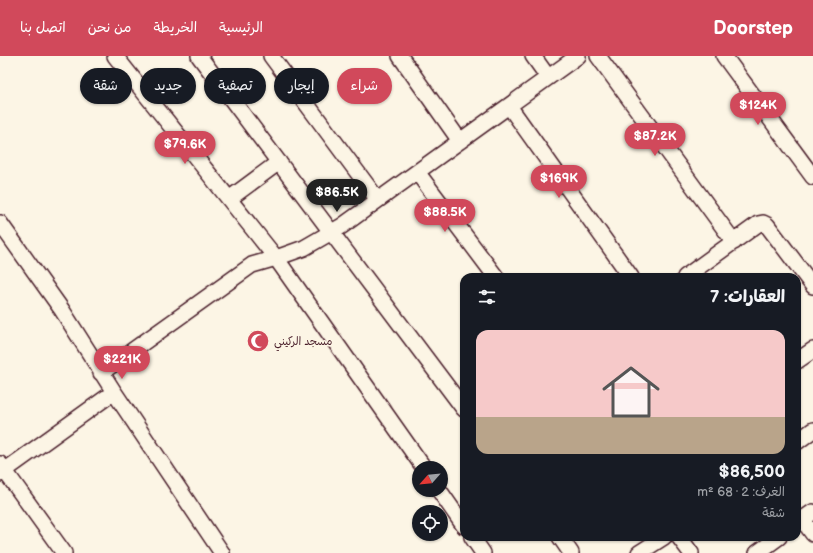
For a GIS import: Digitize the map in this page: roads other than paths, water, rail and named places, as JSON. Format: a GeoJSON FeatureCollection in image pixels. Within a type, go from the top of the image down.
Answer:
{"type":"FeatureCollection","features":[{"type":"Feature","properties":{"kind":"street"},"geometry":{"type":"LineString","coordinates":[[116,56],[276,258],[419,461]]}},
{"type":"Feature","properties":{"kind":"street"},"geometry":{"type":"LineString","coordinates":[[199,56],[460,404]]}},
{"type":"Feature","properties":{"kind":"street"},"geometry":{"type":"LineString","coordinates":[[271,56],[378,200]]}},
{"type":"Feature","properties":{"kind":"street"},"geometry":{"type":"LineString","coordinates":[[400,56],[460,141]]}},
{"type":"Feature","properties":{"kind":"street"},"geometry":{"type":"LineString","coordinates":[[533,56],[548,77]]}},
{"type":"Feature","properties":{"kind":"street"},"geometry":{"type":"LineString","coordinates":[[101,373],[252,265],[304,248],[332,232],[578,56]]}},
{"type":"Feature","properties":{"kind":"street"},"geometry":{"type":"LineString","coordinates":[[598,56],[734,242]]}},
{"type":"Feature","properties":{"kind":"street"},"geometry":{"type":"LineString","coordinates":[[724,56],[813,177]]}},
{"type":"Feature","properties":{"kind":"street"},"geometry":{"type":"LineString","coordinates":[[509,106],[628,273]]}},
{"type":"Feature","properties":{"kind":"street"},"geometry":{"type":"LineString","coordinates":[[229,199],[279,162]]}},
{"type":"Feature","properties":{"kind":"street"},"geometry":{"type":"LineString","coordinates":[[417,172],[493,273]]}},
{"type":"Feature","properties":{"kind":"street"},"geometry":{"type":"LineString","coordinates":[[0,223],[62,310],[101,373],[222,553]]}},
{"type":"Feature","properties":{"kind":"street"},"geometry":{"type":"LineString","coordinates":[[691,273],[758,224],[764,223],[813,286]]}},
{"type":"Feature","properties":{"kind":"street"},"geometry":{"type":"LineString","coordinates":[[801,358],[813,350]]}},
{"type":"Feature","properties":{"kind":"street"},"geometry":{"type":"LineString","coordinates":[[64,553],[2,469],[114,392]]}},
{"type":"Feature","properties":{"kind":"street"},"geometry":{"type":"LineString","coordinates":[[801,439],[813,430]]}},
{"type":"Feature","properties":{"kind":"street"},"geometry":{"type":"LineString","coordinates":[[444,497],[460,520]]}},
{"type":"Feature","properties":{"kind":"street"},"geometry":{"type":"LineString","coordinates":[[804,518],[813,534]]}},
{"type":"Feature","properties":{"kind":"street"},"geometry":{"type":"LineString","coordinates":[[475,541],[483,553]]}},
{"type":"Feature","properties":{"kind":"street"},"geometry":{"type":"LineString","coordinates":[[563,541],[571,553]]}},
{"type":"Feature","properties":{"kind":"street"},"geometry":{"type":"LineString","coordinates":[[639,553],[658,541]]}},
{"type":"Feature","properties":{"kind":"street"},"geometry":{"type":"LineString","coordinates":[[682,541],[691,553]]}},
{"type":"Feature","properties":{"kind":"street"},"geometry":{"type":"LineString","coordinates":[[757,553],[774,541]]}},
{"type":"Feature","properties":{"kind":"place","name":"مسجد الركيني"},"geometry":{"type":"Point","coordinates":[258,341]}}]}
